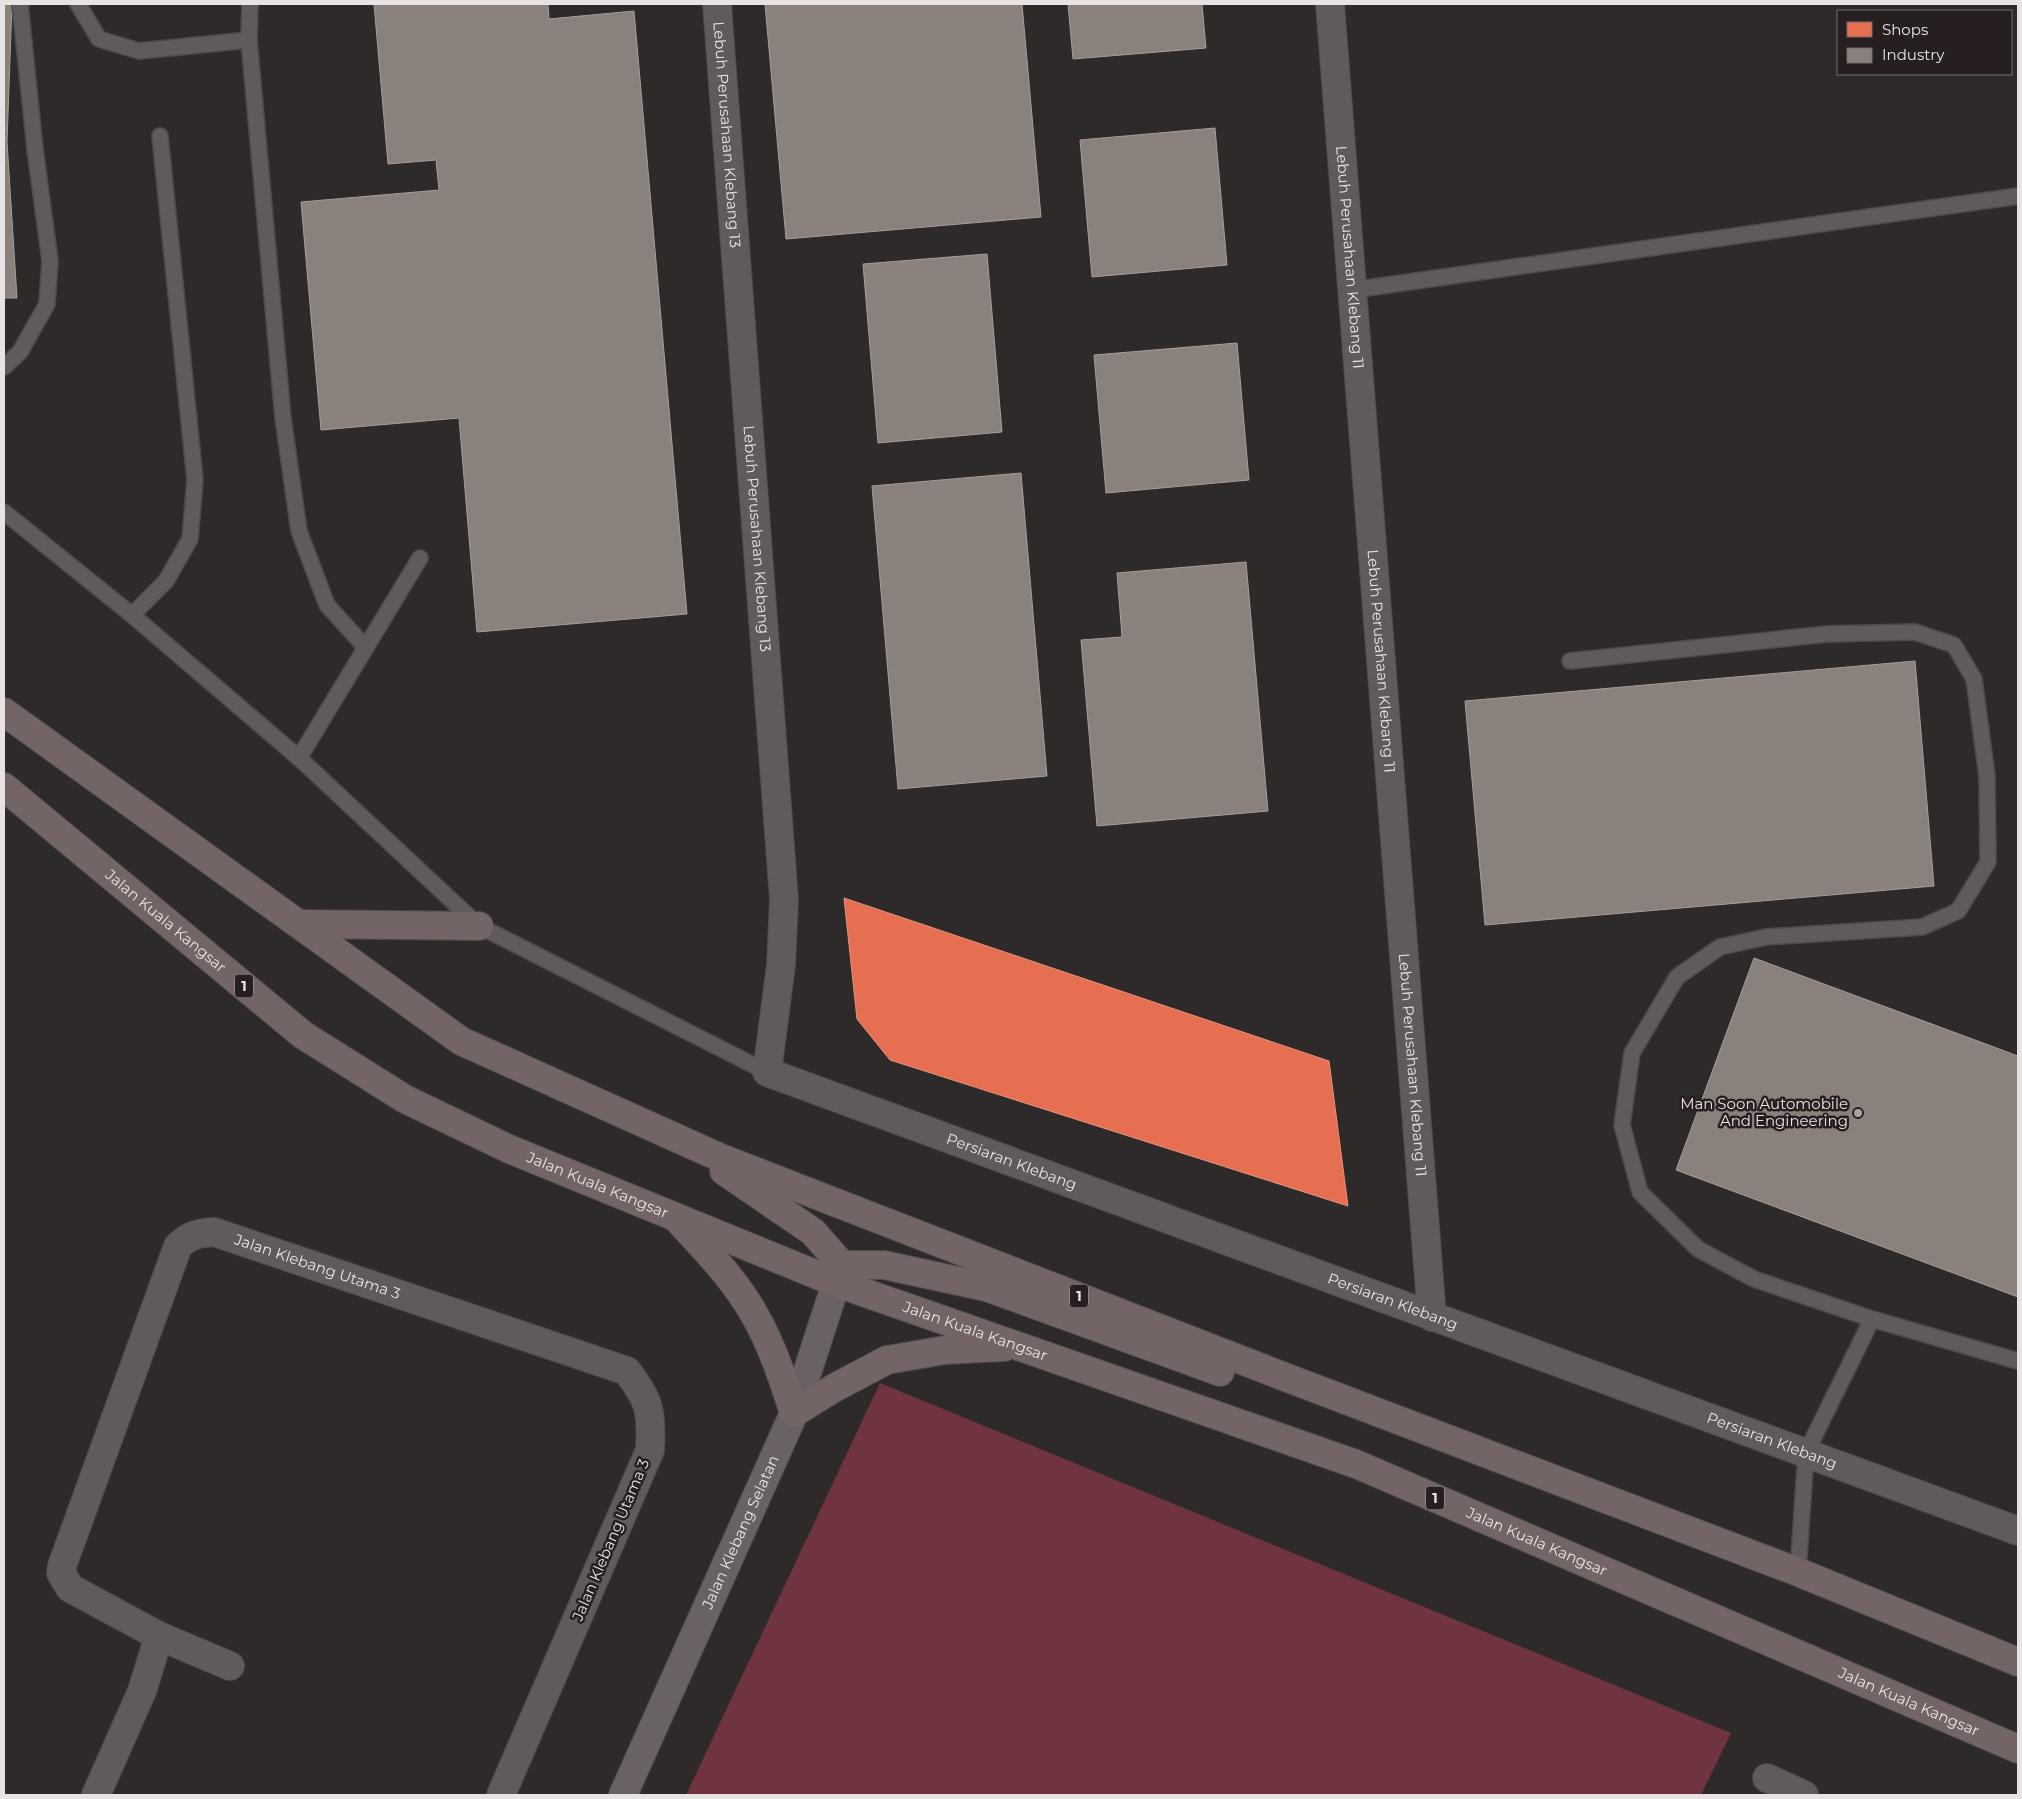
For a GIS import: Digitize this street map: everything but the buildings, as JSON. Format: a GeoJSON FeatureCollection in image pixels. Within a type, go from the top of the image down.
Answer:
{"type":"FeatureCollection","features":[{"type":"Feature","properties":{"kind":"highway","name":"1"},"geometry":{"type":"LineString","coordinates":[[4,712],[461,1041],[680,1140],[1284,1377],[1798,1572],[2018,1662]]}},
{"type":"Feature","properties":{"kind":"highway","name":"Jalan Kuala Kangsar"},"geometry":{"type":"LineString","coordinates":[[4,787],[303,1035],[405,1099],[509,1149],[675,1217],[840,1274],[1016,1346],[1356,1464],[2018,1749]]}},
{"type":"Feature","properties":{"kind":"highway"},"geometry":{"type":"LineString","coordinates":[[300,924],[479,926]]}},
{"type":"Feature","properties":{"kind":"highway"},"geometry":{"type":"LineString","coordinates":[[680,1140],[813,1232],[840,1274],[884,1265],[986,1287],[1238,1378],[1284,1377]]}},
{"type":"Feature","properties":{"kind":"highway"},"geometry":{"type":"LineString","coordinates":[[675,1217],[716,1262],[754,1313],[777,1363],[794,1414],[834,1388],[887,1360],[945,1350],[1016,1346]]}},
{"type":"Feature","properties":{"kind":"street","name":"Lebuh Perusahaan Klebang 13"},"geometry":{"type":"LineString","coordinates":[[717,4],[784,900],[781,965],[767,1072]]}},
{"type":"Feature","properties":{"kind":"street","name":"Lebuh Perusahaan Klebang 11"},"geometry":{"type":"LineString","coordinates":[[1330,4],[1432,1317]]}},
{"type":"Feature","properties":{"kind":"street","name":"Persiaran Klebang"},"geometry":{"type":"LineString","coordinates":[[767,1072],[2018,1531]]}},
{"type":"Feature","properties":{"kind":"street","name":"Jalan Klebang Utama 3"},"geometry":{"type":"LineString","coordinates":[[159,1636],[70,1588],[61,1573],[178,1246],[187,1238],[196,1233],[214,1232],[627,1370],[644,1392],[652,1422],[650,1450],[501,1795]]}},
{"type":"Feature","properties":{"kind":"street","name":"Jalan Klebang Selatan"},"geometry":{"type":"LineString","coordinates":[[623,1795],[794,1414],[840,1274]]}},
{"type":"Feature","properties":{"kind":"street"},"geometry":{"type":"LineString","coordinates":[[96,1795],[142,1691],[159,1636],[230,1666]]}},
{"type":"Feature","properties":{"kind":"street"},"geometry":{"type":"LineString","coordinates":[[1767,1778],[1804,1795]]}},
{"type":"Feature","properties":{"kind":"lane"},"geometry":{"type":"LineString","coordinates":[[4,367],[20,352],[47,304],[50,261],[34,149],[20,4]]}},
{"type":"Feature","properties":{"kind":"lane"},"geometry":{"type":"LineString","coordinates":[[78,4],[99,39],[139,50],[249,40]]}},
{"type":"Feature","properties":{"kind":"lane"},"geometry":{"type":"LineString","coordinates":[[250,4],[249,40],[283,418],[299,531],[327,604],[366,648]]}},
{"type":"Feature","properties":{"kind":"lane"},"geometry":{"type":"LineString","coordinates":[[132,615],[166,581],[190,539],[195,480],[160,136]]}},
{"type":"Feature","properties":{"kind":"lane"},"geometry":{"type":"LineString","coordinates":[[1352,290],[2018,196]]}},
{"type":"Feature","properties":{"kind":"lane"},"geometry":{"type":"LineString","coordinates":[[4,512],[132,615],[299,758],[479,926],[767,1072]]}},
{"type":"Feature","properties":{"kind":"lane"},"geometry":{"type":"LineString","coordinates":[[299,758],[420,558]]}},
{"type":"Feature","properties":{"kind":"lane"},"geometry":{"type":"LineString","coordinates":[[1570,660],[1827,634],[1915,632],[1954,645],[1974,679],[1987,776],[1988,862],[1958,911],[1922,927],[1766,937],[1720,947],[1677,977],[1632,1053],[1622,1125],[1640,1192],[1698,1249],[1754,1279],[1872,1319],[2018,1361]]}},
{"type":"Feature","properties":{"kind":"lane"},"geometry":{"type":"LineString","coordinates":[[1798,1572],[1806,1453],[1872,1319]]}},
{"type":"Feature","properties":{"kind":"shaded area"},"geometry":{"type":"Polygon","coordinates":[[[880,1383],[1731,1733],[1701,1795],[686,1795],[880,1383]]]}},
{"type":"Feature","properties":{"kind":"place","name":"Man Soon Automobile And Engineering"},"geometry":{"type":"Point","coordinates":[1858,1113]}}]}
